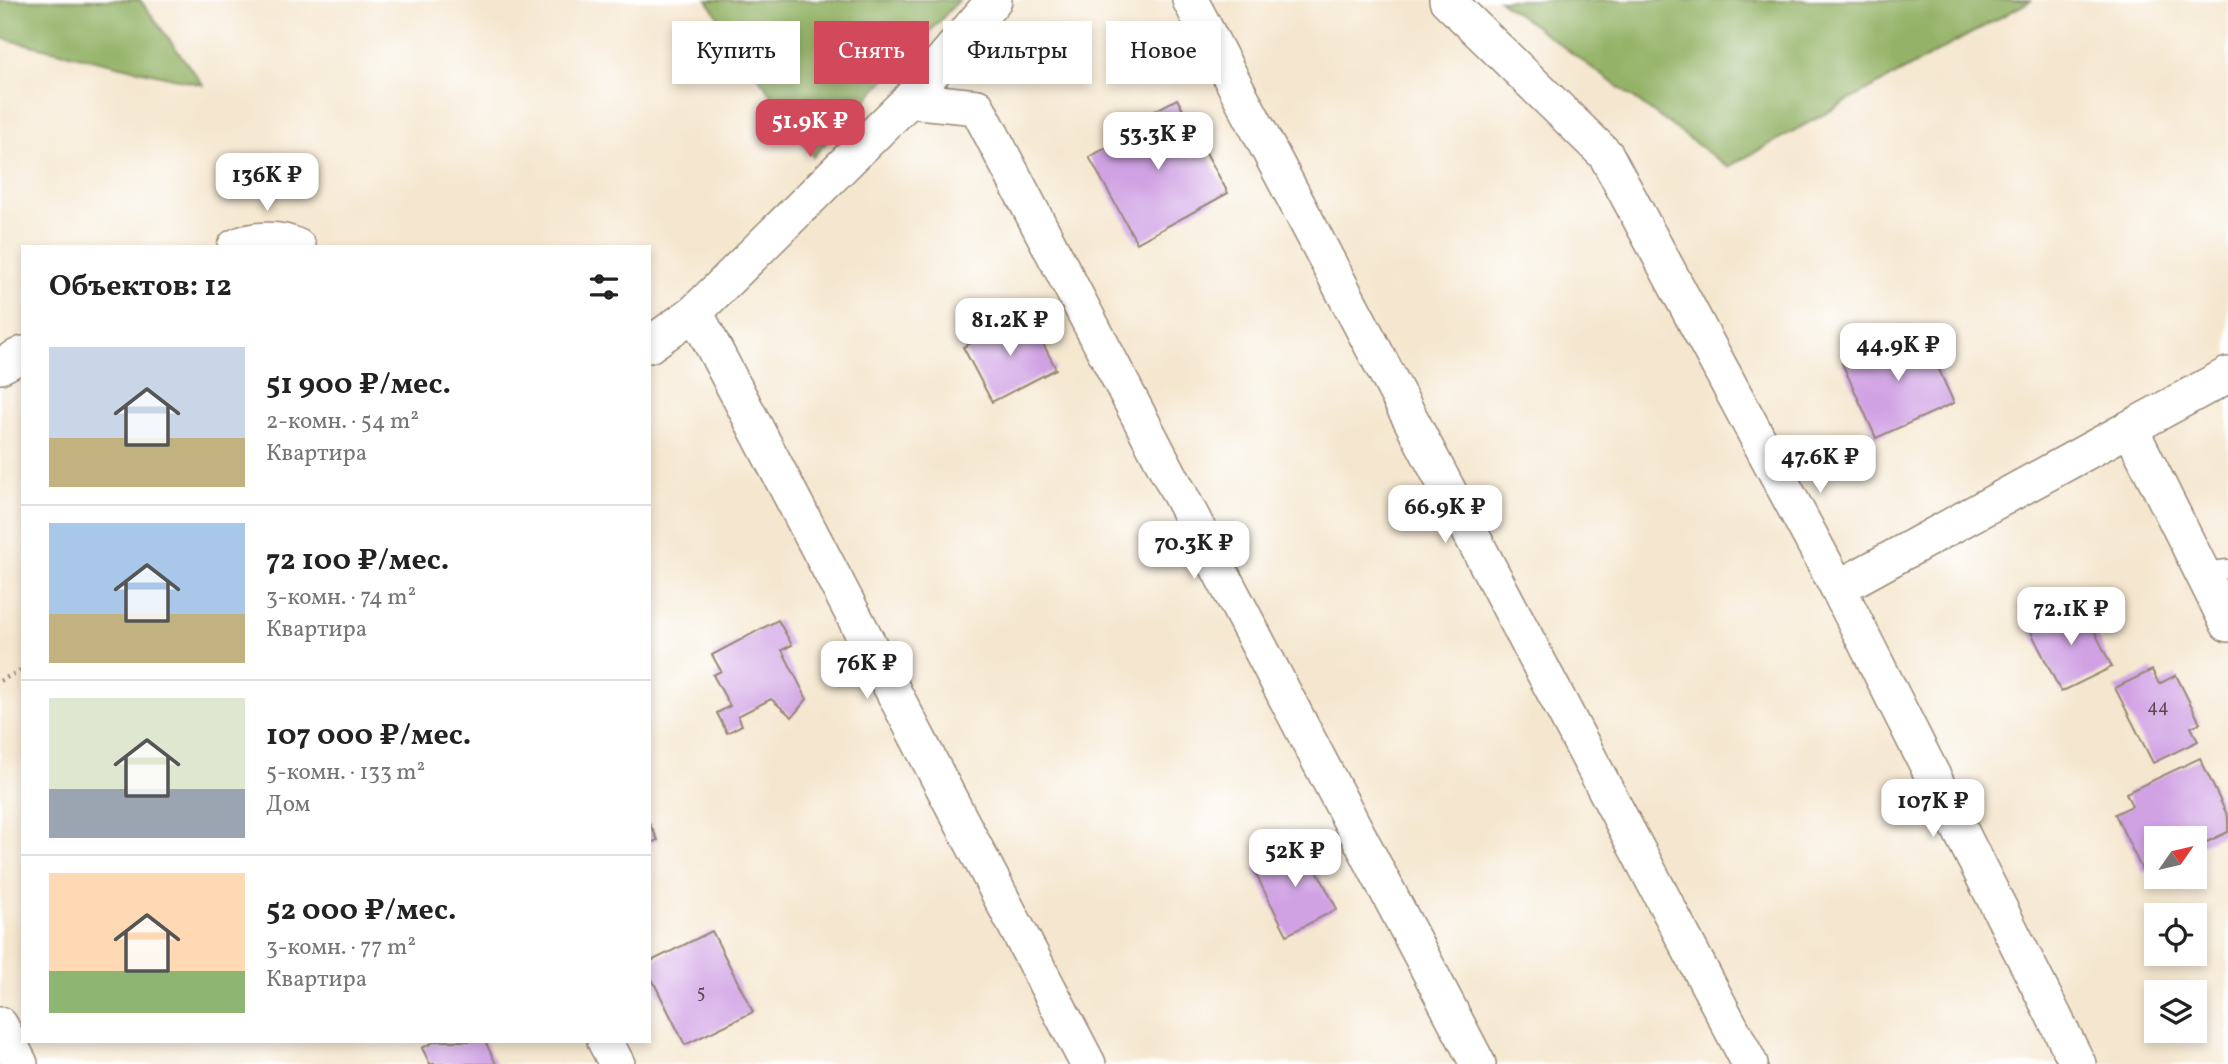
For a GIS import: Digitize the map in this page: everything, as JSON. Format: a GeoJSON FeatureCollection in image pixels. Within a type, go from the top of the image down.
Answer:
{"type":"FeatureCollection","features":[{"type":"Feature","properties":{"kind":"street"},"geometry":{"type":"LineString","coordinates":[[651,344],[695,312],[909,100],[994,0]]}},
{"type":"Feature","properties":{"kind":"street"},"geometry":{"type":"LineString","coordinates":[[1190,0],[1750,1064]]}},
{"type":"Feature","properties":{"kind":"street"},"geometry":{"type":"LineString","coordinates":[[1447,0],[1606,155],[1838,588],[2078,1064]]}},
{"type":"Feature","properties":{"kind":"street"},"geometry":{"type":"LineString","coordinates":[[909,100],[977,107],[1478,1064]]}},
{"type":"Feature","properties":{"kind":"street"},"geometry":{"type":"LineString","coordinates":[[239,245],[285,240],[294,245]]}},
{"type":"Feature","properties":{"kind":"street"},"geometry":{"type":"LineString","coordinates":[[695,312],[1088,1064]]}},
{"type":"Feature","properties":{"kind":"street"},"geometry":{"type":"LineString","coordinates":[[0,366],[21,355]]}},
{"type":"Feature","properties":{"kind":"street"},"geometry":{"type":"LineString","coordinates":[[1838,588],[2228,375]]}},
{"type":"Feature","properties":{"kind":"street"},"geometry":{"type":"LineString","coordinates":[[2130,428],[2215,571],[2228,624]]}},
{"type":"Feature","properties":{"kind":"street"},"geometry":{"type":"LineString","coordinates":[[0,1025],[20,1064]]}},
{"type":"Feature","properties":{"kind":"street"},"geometry":{"type":"LineString","coordinates":[[606,1043],[617,1064]]}},
{"type":"Feature","properties":{"kind":"path"},"geometry":{"type":"LineString","coordinates":[[0,681],[21,669]]}},
{"type":"Feature","properties":{"kind":"green space"},"geometry":{"type":"Polygon","coordinates":[[[0,0],[140,0],[203,85],[0,38],[0,0]]]}},
{"type":"Feature","properties":{"kind":"green space"},"geometry":{"type":"Polygon","coordinates":[[[707,0],[959,0],[929,32],[929,21],[814,21],[814,84],[881,84],[813,157],[764,84],[800,84],[800,21],[721,21],[707,0]]]}},
{"type":"Feature","properties":{"kind":"green space"},"geometry":{"type":"Polygon","coordinates":[[[1499,0],[2032,0],[1728,167],[1499,0]]]}},
{"type":"Feature","properties":{"kind":"building"},"geometry":{"type":"Polygon","coordinates":[[[1177,99],[1228,193],[1137,243],[1089,157],[1125,138],[1122,128],[1177,99]]]}},
{"type":"Feature","properties":{"kind":"building"},"geometry":{"type":"Polygon","coordinates":[[[1028,314],[1056,369],[992,402],[963,347],[1028,314]]]}},
{"type":"Feature","properties":{"kind":"building"},"geometry":{"type":"Polygon","coordinates":[[[1920,328],[1954,403],[1876,438],[1842,363],[1920,328]]]}},
{"type":"Feature","properties":{"kind":"building"},"geometry":{"type":"Polygon","coordinates":[[[2080,602],[2112,667],[2061,692],[2029,628],[2080,602]]]}},
{"type":"Feature","properties":{"kind":"building"},"geometry":{"type":"Polygon","coordinates":[[[778,620],[792,645],[782,650],[807,699],[792,717],[771,699],[738,716],[742,725],[727,733],[717,713],[730,706],[713,675],[721,671],[712,655],[778,620]]]}},
{"type":"Feature","properties":{"kind":"building"},"geometry":{"type":"Polygon","coordinates":[[[2152,670],[2159,684],[2176,675],[2200,723],[2191,727],[2198,741],[2153,763],[2115,688],[2152,670]]]}},
{"type":"Feature","properties":{"kind":"building"},"geometry":{"type":"Polygon","coordinates":[[[2200,758],[2228,817],[2228,832],[2207,842],[2207,826],[2144,826],[2143,872],[2115,814],[2132,806],[2126,793],[2200,758]]]}},
{"type":"Feature","properties":{"kind":"building"},"geometry":{"type":"Polygon","coordinates":[[[651,827],[658,840],[651,843],[651,827]]]}},
{"type":"Feature","properties":{"kind":"building"},"geometry":{"type":"Polygon","coordinates":[[[1303,844],[1337,909],[1287,935],[1253,869],[1303,844]]]}},
{"type":"Feature","properties":{"kind":"building"},"geometry":{"type":"Polygon","coordinates":[[[712,931],[753,1012],[685,1045],[651,977],[651,961],[712,931]]]}},
{"type":"Feature","properties":{"kind":"building"},"geometry":{"type":"Polygon","coordinates":[[[432,1043],[486,1043],[496,1064],[430,1064],[422,1048],[432,1043]]]}}]}
